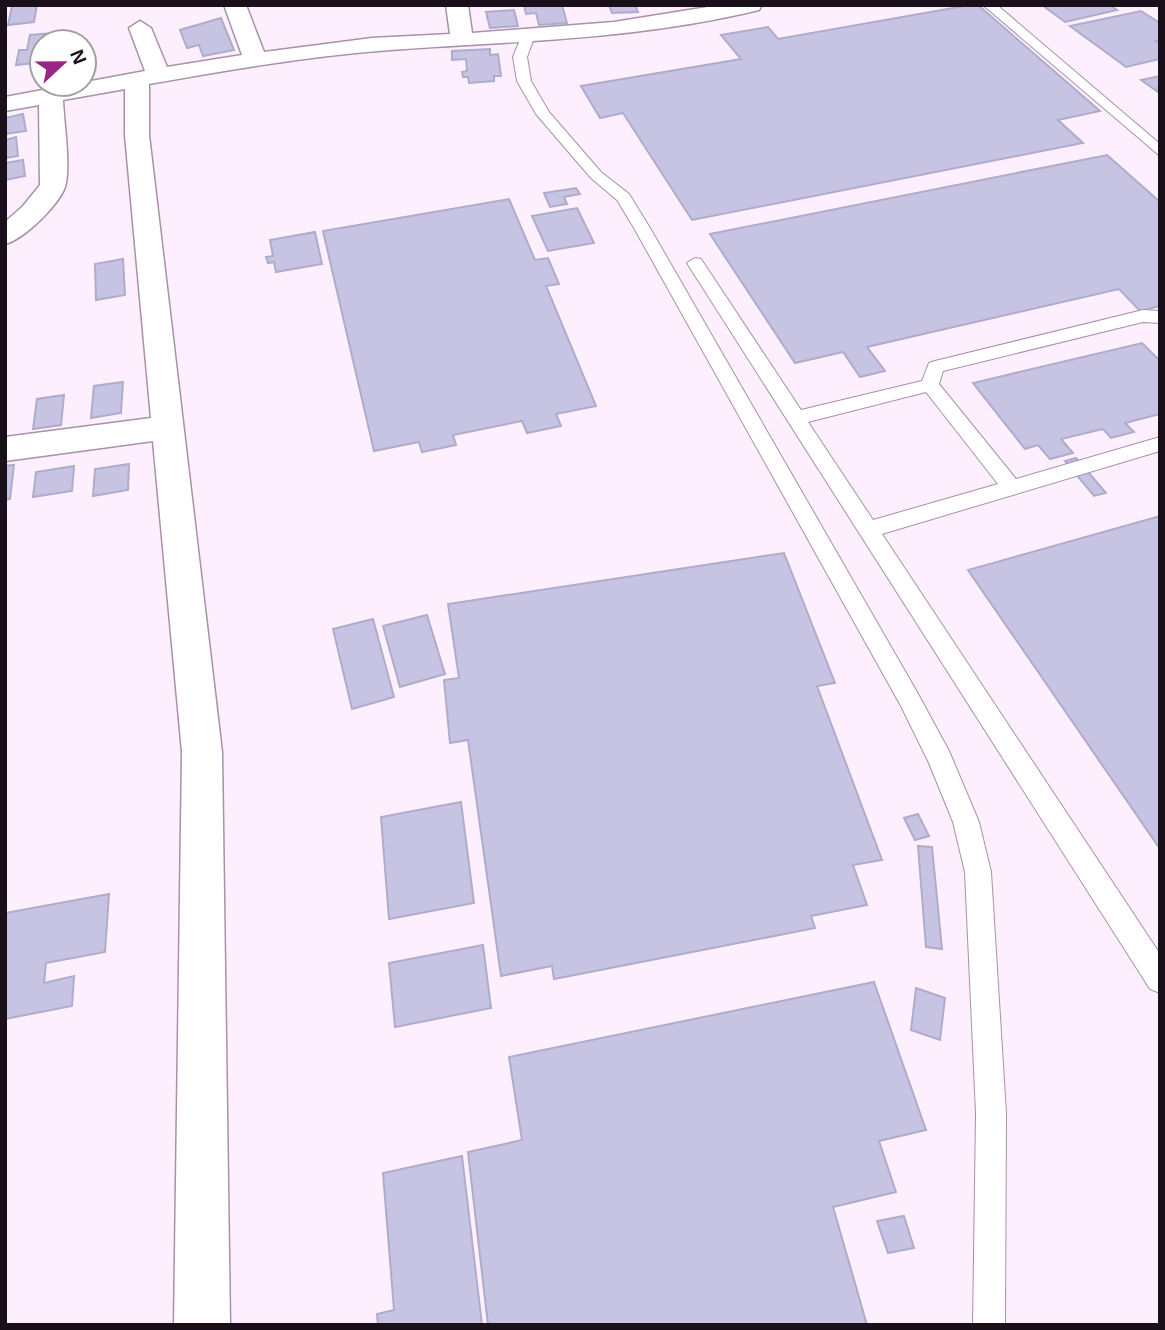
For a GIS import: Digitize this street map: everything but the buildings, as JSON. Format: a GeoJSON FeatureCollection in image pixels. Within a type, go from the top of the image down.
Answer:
{"type":"FeatureCollection","features":[{"type":"Feature","properties":{"kind":"street"},"geometry":{"type":"LineString","coordinates":[[235,5],[255,60]]}},
{"type":"Feature","properties":{"kind":"street"},"geometry":{"type":"LineString","coordinates":[[457,5],[462,39]]}},
{"type":"Feature","properties":{"kind":"street"},"geometry":{"type":"LineString","coordinates":[[98,87],[255,60],[390,43],[527,38],[584,24],[674,23],[751,5]]}},
{"type":"Feature","properties":{"kind":"street"},"geometry":{"type":"LineString","coordinates":[[141,28],[148,77],[137,135],[202,752],[202,1325]]}},
{"type":"Feature","properties":{"kind":"street"},"geometry":{"type":"LineString","coordinates":[[5,104],[40,98]]}},
{"type":"Feature","properties":{"kind":"street"},"geometry":{"type":"LineString","coordinates":[[5,236],[33,212],[53,185],[51,98]]}},
{"type":"Feature","properties":{"kind":"street"},"geometry":{"type":"LineString","coordinates":[[5,449],[169,428]]}},
{"type":"Feature","properties":{"kind":"lane"},"geometry":{"type":"LineString","coordinates":[[989,5],[1160,152]]}},
{"type":"Feature","properties":{"kind":"lane"},"geometry":{"type":"LineString","coordinates":[[527,38],[520,57],[524,81],[543,114],[570,148],[623,197],[642,228],[909,699],[940,759],[966,822],[978,872],[991,1113],[989,1325]]}},
{"type":"Feature","properties":{"kind":"lane"},"geometry":{"type":"LineString","coordinates":[[695,263],[1160,979]]}},
{"type":"Feature","properties":{"kind":"lane"},"geometry":{"type":"LineString","coordinates":[[930,385],[934,368],[1143,316],[1160,317]]}},
{"type":"Feature","properties":{"kind":"lane"},"geometry":{"type":"LineString","coordinates":[[796,418],[930,385]]}},
{"type":"Feature","properties":{"kind":"lane"},"geometry":{"type":"LineString","coordinates":[[930,385],[1012,488]]}},
{"type":"Feature","properties":{"kind":"lane"},"geometry":{"type":"LineString","coordinates":[[868,530],[1160,444]]}}]}
